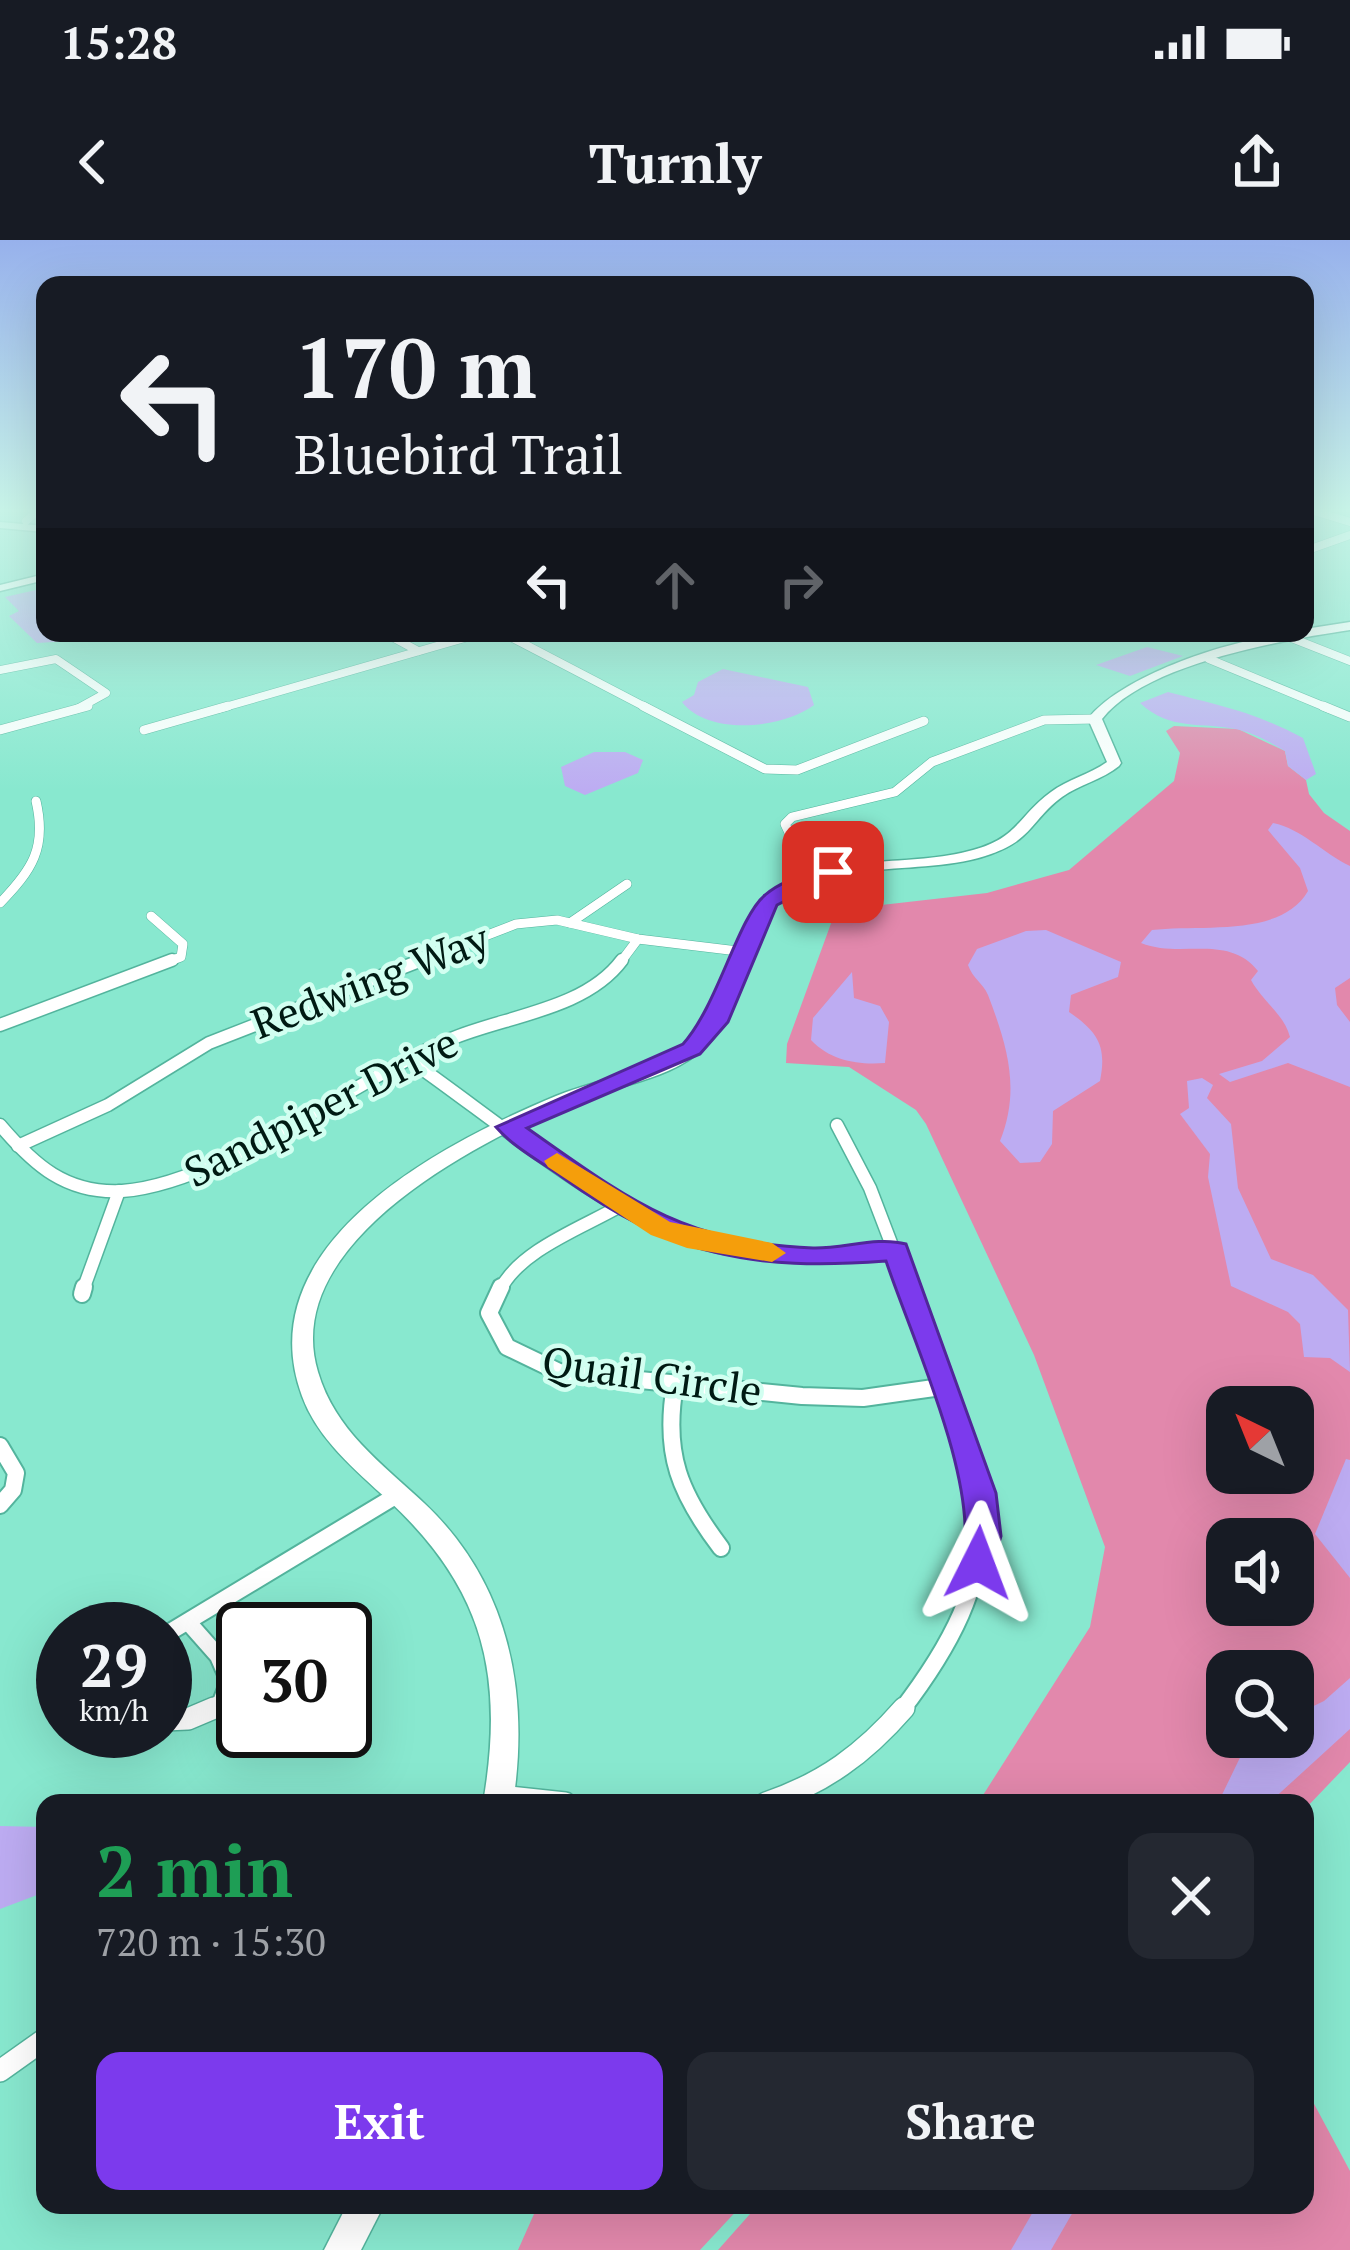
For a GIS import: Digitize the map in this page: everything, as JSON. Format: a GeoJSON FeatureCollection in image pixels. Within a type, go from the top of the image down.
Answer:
{"type":"FeatureCollection","features":[{"type":"Feature","properties":{"kind":"street"},"geometry":{"type":"LineString","coordinates":[[1314,632],[1350,626]]}},
{"type":"Feature","properties":{"kind":"street"},"geometry":{"type":"LineString","coordinates":[[401,642],[418,652]]}},
{"type":"Feature","properties":{"kind":"street"},"geometry":{"type":"LineString","coordinates":[[144,730],[452,642]]}},
{"type":"Feature","properties":{"kind":"street"},"geometry":{"type":"LineString","coordinates":[[520,642],[765,769],[797,770],[923,721]]}},
{"type":"Feature","properties":{"kind":"street"},"geometry":{"type":"LineString","coordinates":[[833,872],[785,831],[792,817],[895,792],[932,762],[1044,720],[1095,719],[1117,694],[1209,659],[1271,642]]}},
{"type":"Feature","properties":{"kind":"street"},"geometry":{"type":"LineString","coordinates":[[1314,642],[1350,661]]}},
{"type":"Feature","properties":{"kind":"street"},"geometry":{"type":"LineString","coordinates":[[0,670],[56,659],[106,693],[91,705],[0,730]]}},
{"type":"Feature","properties":{"kind":"street"},"geometry":{"type":"LineString","coordinates":[[1209,659],[1350,717]]}},
{"type":"Feature","properties":{"kind":"street"},"geometry":{"type":"LineString","coordinates":[[499,1794],[505,1694],[490,1623],[457,1557],[335,1433],[310,1390],[300,1340],[311,1287],[336,1246],[383,1200],[508,1127],[692,1049],[716,1022],[768,902],[788,888],[833,872],[974,855],[1018,837],[1052,797],[1114,764],[1095,719]]}},
{"type":"Feature","properties":{"kind":"street"},"geometry":{"type":"LineString","coordinates":[[3,896],[42,849],[46,837],[36,801]]}},
{"type":"Feature","properties":{"kind":"street"},"geometry":{"type":"LineString","coordinates":[[570,923],[627,884]]}},
{"type":"Feature","properties":{"kind":"street"},"geometry":{"type":"LineString","coordinates":[[0,1025],[181,957],[183,944],[151,916]]}},
{"type":"Feature","properties":{"kind":"street","name":"Redwing Way"},"geometry":{"type":"LineString","coordinates":[[18,1146],[107,1105],[209,1043],[516,924],[570,923],[638,939],[746,952]]}},
{"type":"Feature","properties":{"kind":"street","name":"Sandpiper Drive"},"geometry":{"type":"LineString","coordinates":[[0,1125],[50,1177],[119,1191],[154,1187],[210,1169],[290,1119],[408,1060],[584,993],[615,970],[638,939]]}},
{"type":"Feature","properties":{"kind":"street"},"geometry":{"type":"LineString","coordinates":[[408,1060],[620,1206],[687,1239],[814,1257],[896,1251]]}},
{"type":"Feature","properties":{"kind":"street"},"geometry":{"type":"LineString","coordinates":[[791,1794],[818,1784],[856,1757],[950,1644],[972,1589],[985,1536],[980,1493],[896,1251],[863,1168],[837,1125]]}},
{"type":"Feature","properties":{"kind":"street"},"geometry":{"type":"LineString","coordinates":[[82,1294],[119,1191]]}},
{"type":"Feature","properties":{"kind":"street","name":"Quail Circle"},"geometry":{"type":"LineString","coordinates":[[620,1206],[507,1276],[489,1313],[507,1347],[559,1372],[676,1385],[863,1398],[941,1388]]}},
{"type":"Feature","properties":{"kind":"street"},"geometry":{"type":"LineString","coordinates":[[676,1385],[665,1430],[668,1464],[683,1498],[721,1549]]}},
{"type":"Feature","properties":{"kind":"street"},"geometry":{"type":"LineString","coordinates":[[0,1446],[16,1473],[13,1490],[0,1505]]}},
{"type":"Feature","properties":{"kind":"street"},"geometry":{"type":"LineString","coordinates":[[192,1620],[397,1495]]}},
{"type":"Feature","properties":{"kind":"street"},"geometry":{"type":"LineString","coordinates":[[192,1627],[225,1668],[229,1683],[223,1700],[192,1720]]}},
{"type":"Feature","properties":{"kind":"street"},"geometry":{"type":"LineString","coordinates":[[0,2071],[36,2045]]}},
{"type":"Feature","properties":{"kind":"street"},"geometry":{"type":"LineString","coordinates":[[342,2250],[361,2214]]}},
{"type":"Feature","properties":{"kind":"shaded area"},"geometry":{"type":"Polygon","coordinates":[[[11,603],[36,603],[36,642],[54,642],[37,643],[9,616],[19,611],[11,603]]]}},
{"type":"Feature","properties":{"kind":"shaded area"},"geometry":{"type":"Polygon","coordinates":[[[1147,647],[1183,656],[1130,676],[1096,665],[1147,647]]]}},
{"type":"Feature","properties":{"kind":"shaded area"},"geometry":{"type":"Polygon","coordinates":[[[723,669],[808,687],[814,705],[765,724],[727,724],[694,713],[682,702],[694,695],[698,682],[723,669]]]}},
{"type":"Feature","properties":{"kind":"shaded area"},"geometry":{"type":"Polygon","coordinates":[[[1168,692],[1252,715],[1303,738],[1316,774],[1306,780],[1288,766],[1285,751],[1252,734],[1175,722],[1140,703],[1168,692]]]}},
{"type":"Feature","properties":{"kind":"shaded area"},"geometry":{"type":"Polygon","coordinates":[[[1174,726],[1238,729],[1285,751],[1288,766],[1306,780],[1309,794],[1324,813],[1350,831],[1350,1762],[1314,1800],[1314,1794],[984,1794],[1090,1627],[1105,1547],[1034,1355],[926,1124],[916,1110],[849,1067],[786,1063],[787,1044],[833,918],[855,908],[987,893],[1069,870],[1174,781],[1180,753],[1166,731],[1174,726]]]}},
{"type":"Feature","properties":{"kind":"shaded area"},"geometry":{"type":"Polygon","coordinates":[[[594,752],[625,752],[643,760],[638,773],[585,795],[565,786],[561,767],[594,752]]]}},
{"type":"Feature","properties":{"kind":"shaded area"},"geometry":{"type":"Polygon","coordinates":[[[1273,823],[1293,830],[1350,866],[1350,978],[1335,988],[1337,1005],[1350,1022],[1350,1087],[1288,1063],[1230,1082],[1219,1074],[1262,1061],[1290,1037],[1251,980],[1258,971],[1233,953],[1141,943],[1152,930],[1238,926],[1279,916],[1296,906],[1308,891],[1300,868],[1268,830],[1273,823]]]}},
{"type":"Feature","properties":{"kind":"shaded area"},"geometry":{"type":"Polygon","coordinates":[[[1046,930],[1121,962],[1118,977],[1071,995],[1069,1012],[1087,1026],[1101,1049],[1100,1081],[1053,1111],[1052,1144],[1040,1162],[1020,1163],[1000,1141],[1010,1103],[1006,1049],[988,995],[968,965],[977,949],[1026,931],[1046,930]]]}},
{"type":"Feature","properties":{"kind":"shaded area"},"geometry":{"type":"Polygon","coordinates":[[[852,972],[854,998],[880,1006],[889,1022],[885,1063],[845,1060],[811,1040],[813,1018],[852,972]]]}},
{"type":"Feature","properties":{"kind":"shaded area"},"geometry":{"type":"Polygon","coordinates":[[[1202,1078],[1213,1085],[1207,1098],[1231,1124],[1238,1188],[1271,1259],[1313,1275],[1348,1310],[1350,1372],[1330,1358],[1304,1357],[1300,1324],[1288,1312],[1231,1286],[1208,1177],[1210,1154],[1180,1114],[1189,1108],[1187,1081],[1202,1078]]]}},
{"type":"Feature","properties":{"kind":"shaded area"},"geometry":{"type":"Polygon","coordinates":[[[1346,1459],[1350,1460],[1350,1578],[1315,1534],[1346,1459]]]}},
{"type":"Feature","properties":{"kind":"shaded area"},"geometry":{"type":"Polygon","coordinates":[[[1350,1678],[1350,1729],[1279,1794],[1222,1794],[1240,1758],[1314,1758],[1314,1706],[1350,1678]]]}},
{"type":"Feature","properties":{"kind":"shaded area"},"geometry":{"type":"Polygon","coordinates":[[[0,1826],[36,1827],[36,1895],[0,1909],[0,1826]]]}},
{"type":"Feature","properties":{"kind":"shaded area"},"geometry":{"type":"Polygon","coordinates":[[[1314,2104],[1350,2171],[1350,2250],[718,2250],[750,2214],[1314,2214],[1314,2104]]]}},
{"type":"Feature","properties":{"kind":"shaded area"},"geometry":{"type":"Polygon","coordinates":[[[534,2214],[734,2214],[700,2250],[518,2250],[534,2214]]]}},
{"type":"Feature","properties":{"kind":"shaded area"},"geometry":{"type":"Polygon","coordinates":[[[1032,2214],[1072,2214],[1051,2250],[1011,2250],[1032,2214]]]}},
{"type":"Feature","properties":{"kind":"slow traffic"},"geometry":{"type":"LineString","coordinates":[[557,1161],[620,1206],[661,1228],[687,1239],[772,1253]]}},
{"type":"Feature","properties":{"kind":"route"},"geometry":{"type":"LineString","coordinates":[[833,872],[788,888],[768,902],[716,1022],[692,1049],[650,1070],[571,1096],[508,1127],[620,1206],[687,1239],[814,1257],[896,1251],[980,1493],[985,1536],[978,1563]]}}]}
